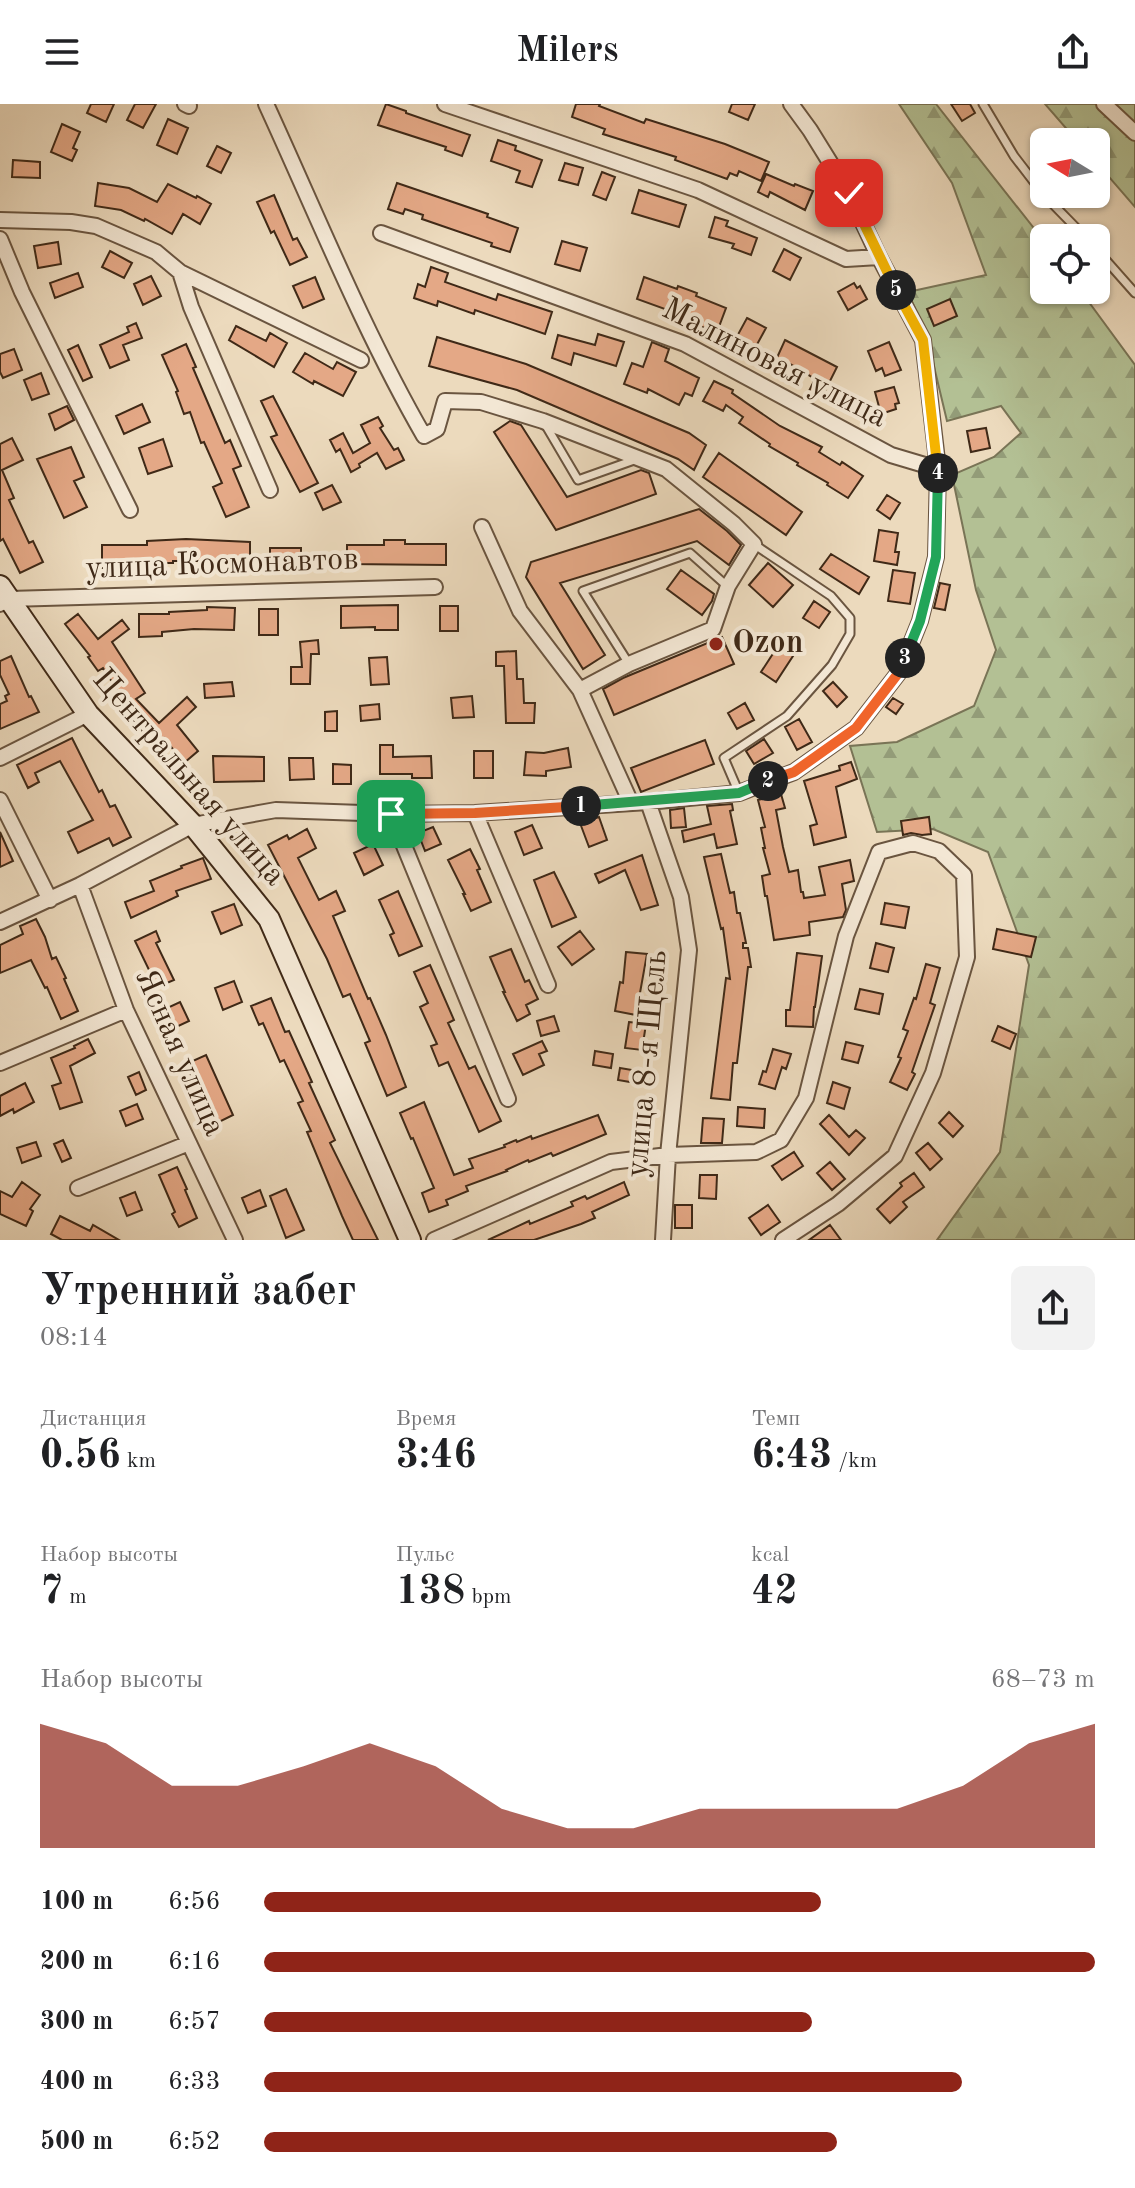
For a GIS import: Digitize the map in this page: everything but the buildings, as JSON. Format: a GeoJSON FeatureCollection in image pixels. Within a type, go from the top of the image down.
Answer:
{"type":"FeatureCollection","features":[{"type":"Feature","properties":{"kind":"street"},"geometry":{"type":"LineString","coordinates":[[266,104],[350,288],[424,436],[437,429],[445,401],[481,402],[543,421],[666,469],[754,544],[728,586],[713,629],[629,664],[580,690]]}},
{"type":"Feature","properties":{"kind":"street"},"geometry":{"type":"LineString","coordinates":[[445,104],[698,190],[846,259],[879,257]]}},
{"type":"Feature","properties":{"kind":"street"},"geometry":{"type":"LineString","coordinates":[[0,922],[80,885],[193,825],[276,810],[475,813],[739,793],[794,772],[856,728],[900,671],[920,621],[936,557],[938,469],[923,340],[849,193],[791,104]]}},
{"type":"Feature","properties":{"kind":"street"},"geometry":{"type":"LineString","coordinates":[[1104,104],[1135,133]]}},
{"type":"Feature","properties":{"kind":"street"},"geometry":{"type":"LineString","coordinates":[[0,220],[71,222],[96,226],[156,252],[180,272],[361,360]]}},
{"type":"Feature","properties":{"kind":"street","name":"Малиновая улица"},"geometry":{"type":"LineString","coordinates":[[381,233],[685,344],[891,455],[938,469]]}},
{"type":"Feature","properties":{"kind":"street"},"geometry":{"type":"LineString","coordinates":[[0,239],[22,292],[130,510]]}},
{"type":"Feature","properties":{"kind":"street"},"geometry":{"type":"LineString","coordinates":[[180,272],[191,307],[270,490]]}},
{"type":"Feature","properties":{"kind":"street"},"geometry":{"type":"LineString","coordinates":[[482,527],[520,611],[580,690],[631,803]]}},
{"type":"Feature","properties":{"kind":"street","name":"улица Космонавтов"},"geometry":{"type":"LineString","coordinates":[[3,596],[435,587]]}},
{"type":"Feature","properties":{"kind":"street","name":"Центральная улица"},"geometry":{"type":"LineString","coordinates":[[3,596],[88,714],[193,825],[269,919],[410,1240]]}},
{"type":"Feature","properties":{"kind":"street"},"geometry":{"type":"LineString","coordinates":[[0,758],[88,714]]}},
{"type":"Feature","properties":{"kind":"street"},"geometry":{"type":"LineString","coordinates":[[0,800],[50,900]]}},
{"type":"Feature","properties":{"kind":"street","name":"улица 8-я Щель"},"geometry":{"type":"LineString","coordinates":[[648,802],[681,897],[689,950],[668,1155],[663,1240]]}},
{"type":"Feature","properties":{"kind":"street"},"geometry":{"type":"LineString","coordinates":[[475,813],[548,985]]}},
{"type":"Feature","properties":{"kind":"street"},"geometry":{"type":"LineString","coordinates":[[391,814],[508,1099]]}},
{"type":"Feature","properties":{"kind":"street"},"geometry":{"type":"LineString","coordinates":[[434,1240],[611,1162],[668,1155],[756,1152],[781,1140],[806,1098],[846,936],[879,852],[913,843],[939,851],[964,875],[967,957],[933,1073],[895,1156],[838,1204],[783,1240]]}},
{"type":"Feature","properties":{"kind":"street","name":"Ясная улица"},"geometry":{"type":"LineString","coordinates":[[80,885],[126,1010],[235,1240]]}},
{"type":"Feature","properties":{"kind":"street"},"geometry":{"type":"LineString","coordinates":[[0,1063],[126,1010]]}},
{"type":"Feature","properties":{"kind":"street"},"geometry":{"type":"LineString","coordinates":[[78,1188],[189,1143]]}},
{"type":"Feature","properties":{"kind":"lane"},"geometry":{"type":"LineString","coordinates":[[983,104],[1014,156],[1044,195],[1072,224]]}},
{"type":"Feature","properties":{"kind":"lane"},"geometry":{"type":"LineString","coordinates":[[1110,265],[1135,293]]}},
{"type":"Feature","properties":{"kind":"lane"},"geometry":{"type":"LineString","coordinates":[[543,421],[578,480],[639,459]]}},
{"type":"Feature","properties":{"kind":"lane"},"geometry":{"type":"LineString","coordinates":[[739,793],[724,758],[787,716],[832,665],[850,634],[850,618],[831,596],[754,544]]}},
{"type":"Feature","properties":{"kind":"lane"},"geometry":{"type":"LineString","coordinates":[[629,664],[583,591],[690,553],[728,586]]}},
{"type":"Feature","properties":{"kind":"green space"},"geometry":{"type":"Polygon","coordinates":[[[899,104],[936,104],[1031,224],[1030,304],[1090,304],[1135,365],[1135,1240],[937,1240],[1000,1152],[1029,965],[988,852],[933,829],[877,832],[850,746],[897,742],[974,706],[996,650],[976,590],[952,475],[994,457],[1021,433],[1001,406],[947,421],[927,337],[908,292],[986,275],[952,183],[899,104]]]}},
{"type":"Feature","properties":{"kind":"green space"},"geometry":{"type":"Polygon","coordinates":[[[1045,104],[1135,104],[1135,207],[1110,178],[1110,128],[1066,128],[1045,104]]]}},
{"type":"Feature","properties":{"kind":"place","name":"Ozon"},"geometry":{"type":"Point","coordinates":[716,644]}},
{"type":"Feature","properties":{"kind":"route"},"geometry":{"type":"LineString","coordinates":[[391,814],[475,813],[739,793],[794,772],[856,728],[900,671],[920,621],[936,557],[938,469],[923,340],[849,193]]}}]}
